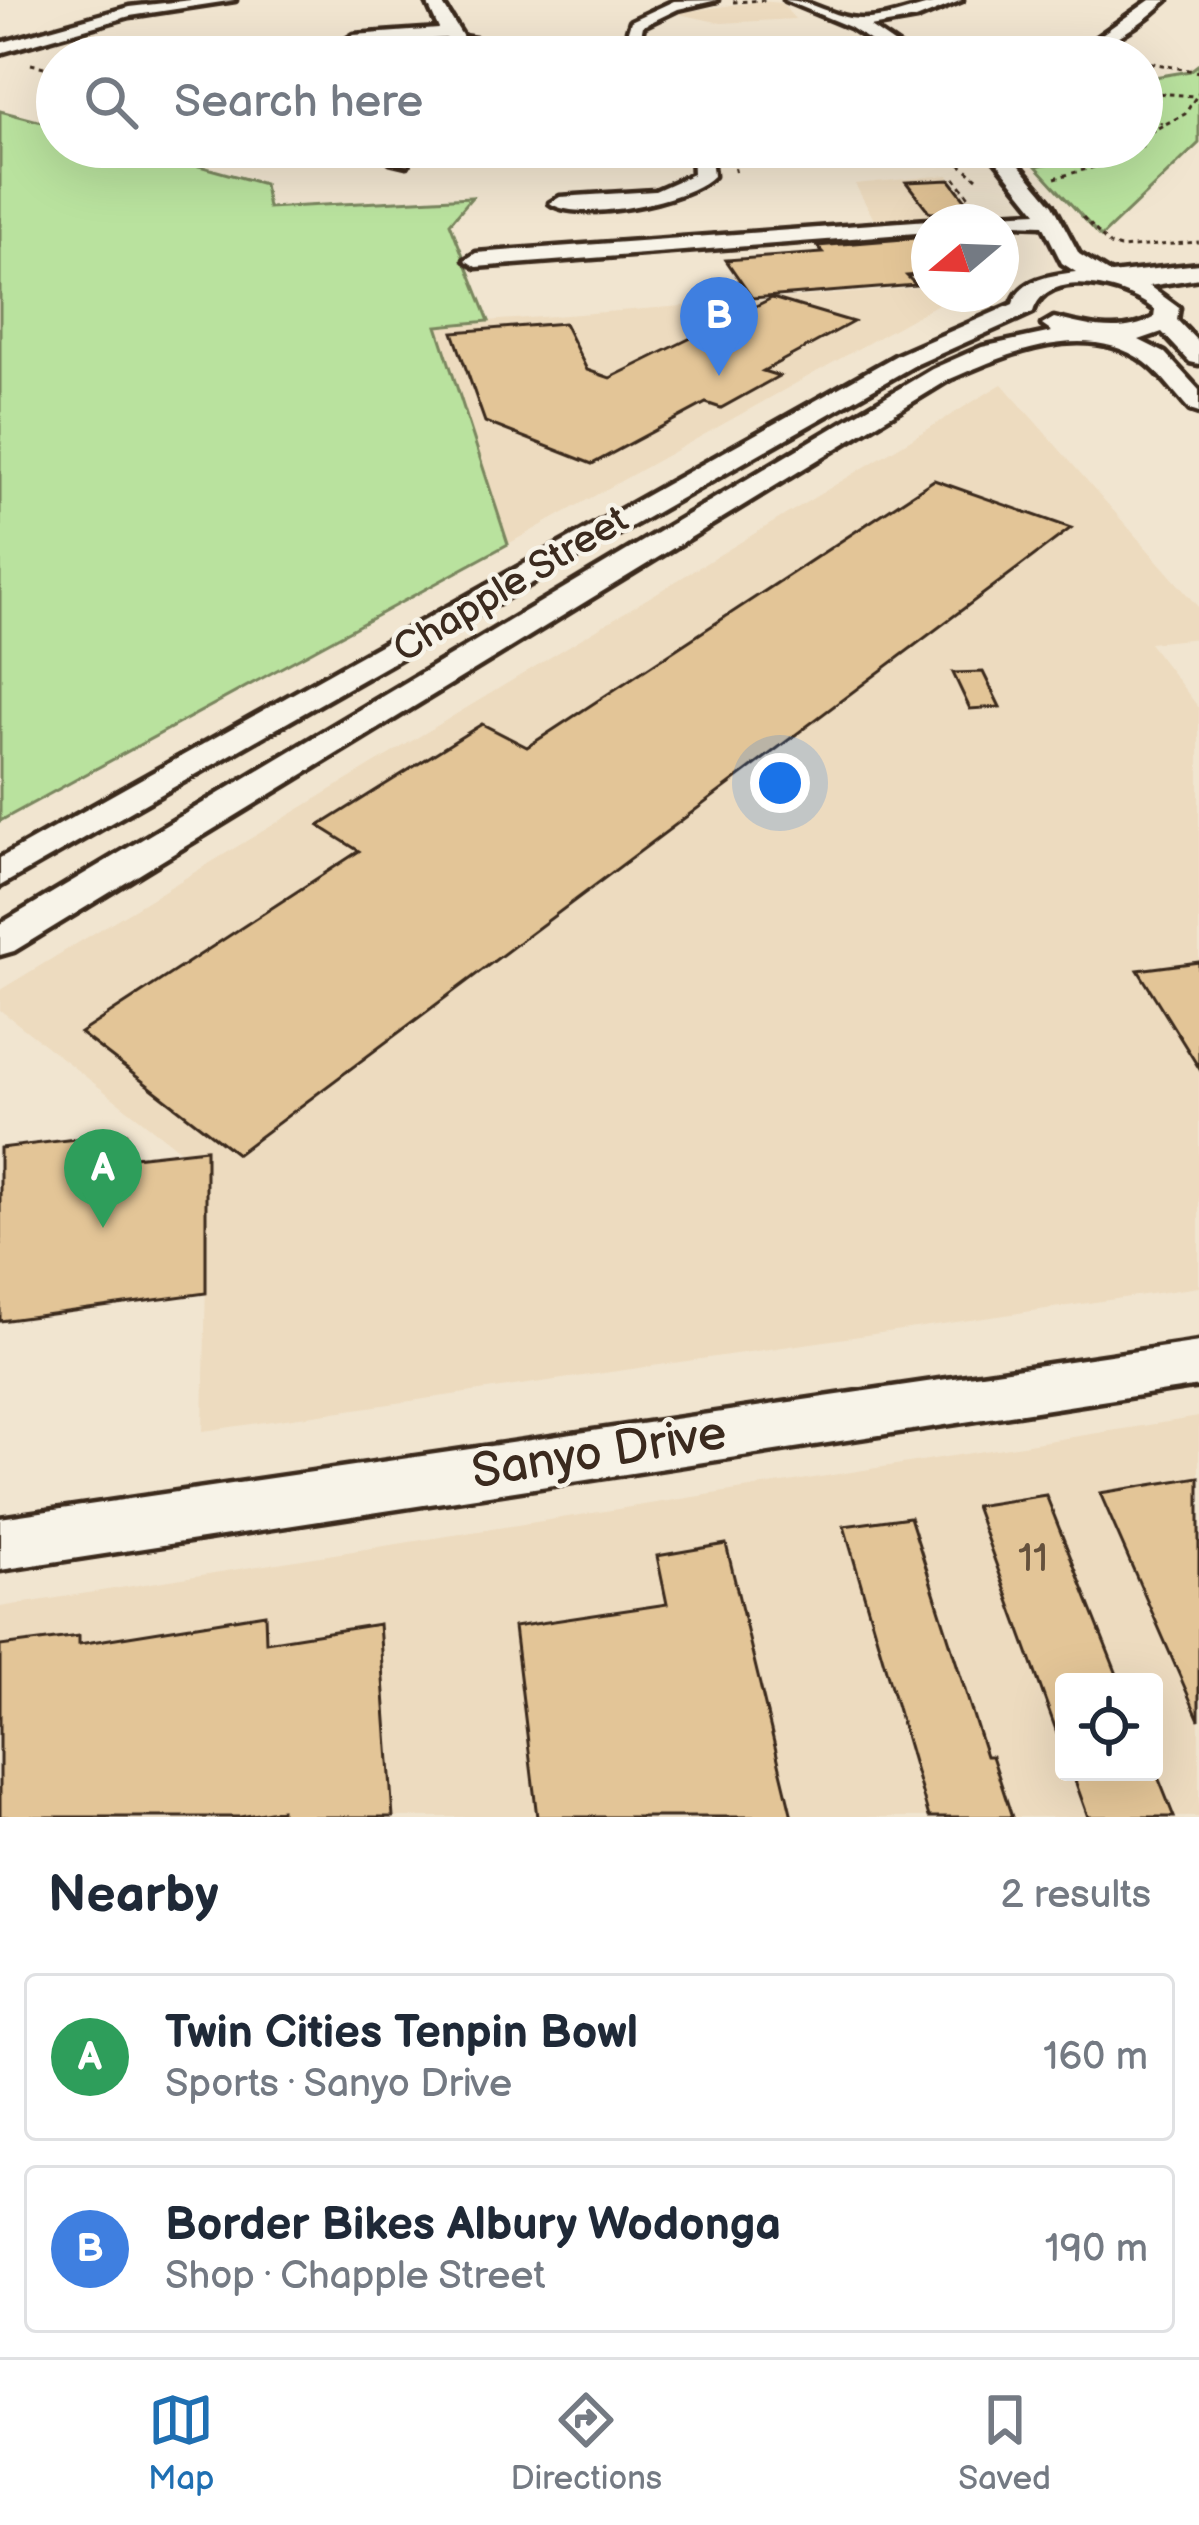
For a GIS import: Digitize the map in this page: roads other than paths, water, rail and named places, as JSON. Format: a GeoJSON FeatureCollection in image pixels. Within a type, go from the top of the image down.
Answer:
{"type":"FeatureCollection","features":[{"type":"Feature","properties":{"kind":"street"},"geometry":{"type":"LineString","coordinates":[[45,36],[142,10],[228,0]]}},
{"type":"Feature","properties":{"kind":"street"},"geometry":{"type":"LineString","coordinates":[[434,0],[452,36]]}},
{"type":"Feature","properties":{"kind":"street"},"geometry":{"type":"LineString","coordinates":[[634,36],[639,21],[667,3],[710,0]]}},
{"type":"Feature","properties":{"kind":"street"},"geometry":{"type":"LineString","coordinates":[[792,0],[814,3],[874,36]]}},
{"type":"Feature","properties":{"kind":"street"},"geometry":{"type":"LineString","coordinates":[[855,24],[910,16],[955,0]]}},
{"type":"Feature","properties":{"kind":"street"},"geometry":{"type":"LineString","coordinates":[[1109,36],[1160,0]]}},
{"type":"Feature","properties":{"kind":"street"},"geometry":{"type":"LineString","coordinates":[[408,36],[449,33]]}},
{"type":"Feature","properties":{"kind":"street"},"geometry":{"type":"LineString","coordinates":[[0,48],[36,38]]}},
{"type":"Feature","properties":{"kind":"street"},"geometry":{"type":"LineString","coordinates":[[0,48],[36,60]]}},
{"type":"Feature","properties":{"kind":"street"},"geometry":{"type":"LineString","coordinates":[[560,203],[643,197],[692,186],[703,176],[702,168]]}},
{"type":"Feature","properties":{"kind":"street"},"geometry":{"type":"LineString","coordinates":[[1010,168],[1060,231],[1076,264],[1113,283],[1150,294],[1199,358]]}},
{"type":"Feature","properties":{"kind":"street"},"geometry":{"type":"LineString","coordinates":[[1019,221],[1050,220]]}},
{"type":"Feature","properties":{"kind":"street"},"geometry":{"type":"LineString","coordinates":[[1032,297],[1046,266],[1050,220]]}},
{"type":"Feature","properties":{"kind":"street"},"geometry":{"type":"LineString","coordinates":[[476,260],[911,227]]}},
{"type":"Feature","properties":{"kind":"street"},"geometry":{"type":"LineString","coordinates":[[1032,297],[1074,280],[1113,283],[1199,271]]}},
{"type":"Feature","properties":{"kind":"street"},"geometry":{"type":"LineString","coordinates":[[1032,297],[1048,323],[1079,333],[1112,335],[1146,331],[1199,291]]}},
{"type":"Feature","properties":{"kind":"street","name":"Chapple Street"},"geometry":{"type":"LineString","coordinates":[[0,874],[906,360],[982,330],[1032,297]]}},
{"type":"Feature","properties":{"kind":"street","name":"Chapple Street"},"geometry":{"type":"LineString","coordinates":[[0,942],[941,374],[991,352],[1079,333]]}},
{"type":"Feature","properties":{"kind":"street"},"geometry":{"type":"LineString","coordinates":[[1112,335],[1156,358],[1199,404]]}},
{"type":"Feature","properties":{"kind":"street","name":"Sanyo Drive"},"geometry":{"type":"LineString","coordinates":[[0,1544],[1199,1364]]}},
{"type":"Feature","properties":{"kind":"place","name":"Border Bikes Albury Wodonga"},"geometry":{"type":"Point","coordinates":[719,376]}},
{"type":"Feature","properties":{"kind":"place","name":"Twin Cities Tenpin Bowl"},"geometry":{"type":"Point","coordinates":[103,1228]}}]}
